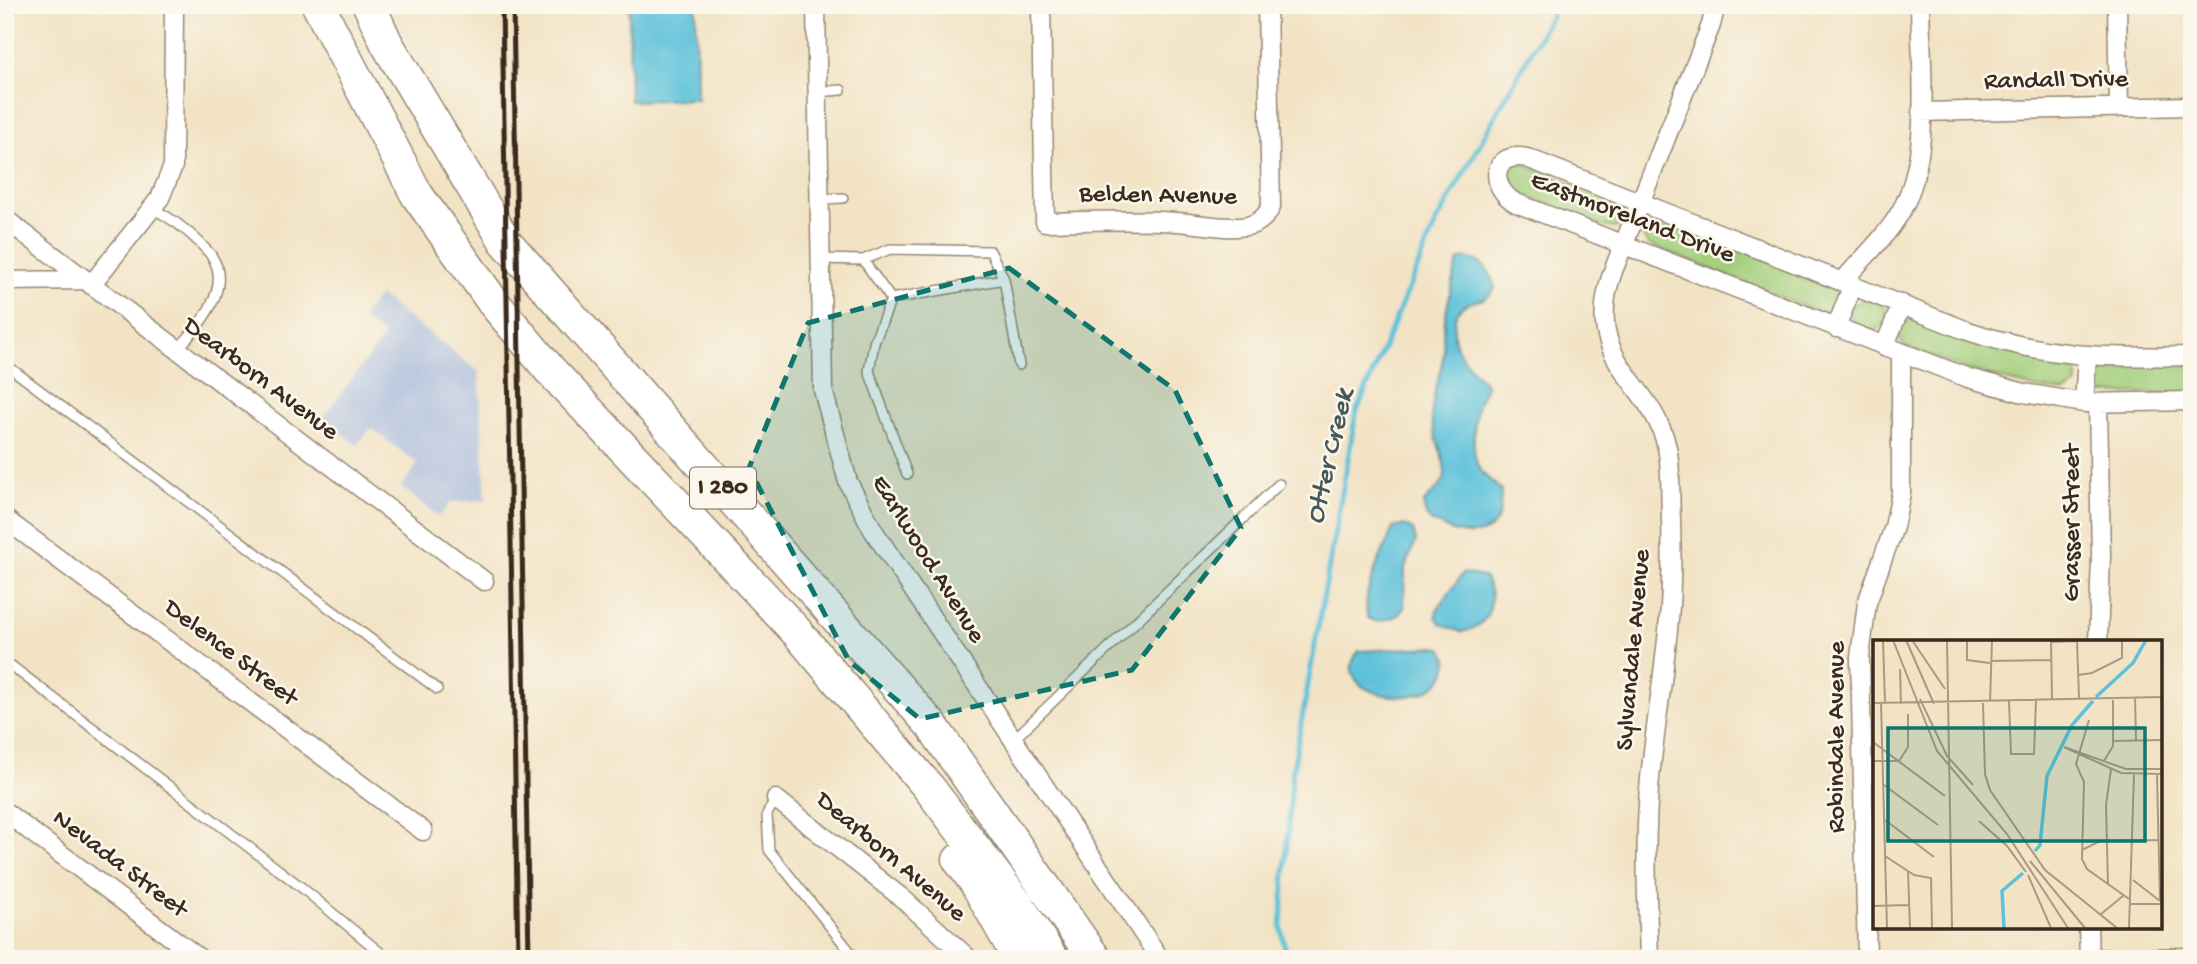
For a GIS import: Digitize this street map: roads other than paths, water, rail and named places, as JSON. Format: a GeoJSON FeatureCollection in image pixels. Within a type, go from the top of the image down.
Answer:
{"type":"FeatureCollection","features":[{"type":"Feature","properties":{"kind":"highway","name":"I 280"},"geometry":{"type":"LineString","coordinates":[[318,5],[417,195],[492,302],[550,370],[796,631],[929,788],[1018,905],[1052,959]]}},
{"type":"Feature","properties":{"kind":"highway","name":"I 280"},"geometry":{"type":"LineString","coordinates":[[369,5],[387,44],[505,241],[932,726],[1096,959]]}},
{"type":"Feature","properties":{"kind":"highway"},"geometry":{"type":"LineString","coordinates":[[796,631],[872,744],[976,883],[1019,959]]}},
{"type":"Feature","properties":{"kind":"street"},"geometry":{"type":"LineString","coordinates":[[5,281],[87,283],[160,198],[168,181],[174,151],[174,5]]}},
{"type":"Feature","properties":{"kind":"street","name":"Earlwood Avenue"},"geometry":{"type":"LineString","coordinates":[[816,5],[823,390],[848,482],[873,530],[1160,959]]}},
{"type":"Feature","properties":{"kind":"street","name":"Belden Avenue"},"geometry":{"type":"LineString","coordinates":[[1041,5],[1045,222],[1172,221],[1247,226],[1266,216],[1271,207],[1267,5]]}},
{"type":"Feature","properties":{"kind":"street","name":"Sylvandale Avenue"},"geometry":{"type":"LineString","coordinates":[[1649,959],[1648,805],[1670,613],[1670,464],[1660,425],[1615,358],[1606,335],[1604,319],[1607,289],[1711,25],[1716,5]]}},
{"type":"Feature","properties":{"kind":"street"},"geometry":{"type":"LineString","coordinates":[[1836,328],[1848,282],[1891,226],[1907,199],[1918,168],[1921,112],[1920,5]]}},
{"type":"Feature","properties":{"kind":"street"},"geometry":{"type":"LineString","coordinates":[[2117,5],[2119,107]]}},
{"type":"Feature","properties":{"kind":"street","name":"Randall Drive"},"geometry":{"type":"LineString","coordinates":[[1921,112],[2192,106]]}},
{"type":"Feature","properties":{"kind":"street","name":"Eastmoreland Drive"},"geometry":{"type":"LineString","coordinates":[[2192,356],[2087,356],[2004,343],[1527,158],[1505,158],[1499,166],[1499,187],[1505,197],[1892,350],[1995,387],[2042,397],[2091,403],[2192,401]]}},
{"type":"Feature","properties":{"kind":"street","name":"Dearborn Avenue"},"geometry":{"type":"LineString","coordinates":[[5,219],[484,581]]}},
{"type":"Feature","properties":{"kind":"street"},"geometry":{"type":"LineString","coordinates":[[1892,350],[1902,304]]}},
{"type":"Feature","properties":{"kind":"street","name":"Robindale Avenue"},"geometry":{"type":"LineString","coordinates":[[1867,959],[1860,657],[1867,604],[1894,527],[1901,493],[1892,350]]}},
{"type":"Feature","properties":{"kind":"street","name":"Grasser Street"},"geometry":{"type":"LineString","coordinates":[[2087,356],[2101,558],[2098,640]]}},
{"type":"Feature","properties":{"kind":"street","name":"Delence Street"},"geometry":{"type":"LineString","coordinates":[[5,519],[423,831]]}},
{"type":"Feature","properties":{"kind":"street","name":"Dearborn Avenue"},"geometry":{"type":"LineString","coordinates":[[776,799],[902,898],[969,959]]}},
{"type":"Feature","properties":{"kind":"street","name":"Nevada Street"},"geometry":{"type":"LineString","coordinates":[[5,812],[200,959]]}},
{"type":"Feature","properties":{"kind":"street"},"geometry":{"type":"LineString","coordinates":[[2088,929],[2089,959],[2192,957]]}},
{"type":"Feature","properties":{"kind":"lane"},"geometry":{"type":"LineString","coordinates":[[817,92],[841,90]]}},
{"type":"Feature","properties":{"kind":"lane"},"geometry":{"type":"LineString","coordinates":[[819,199],[844,198]]}},
{"type":"Feature","properties":{"kind":"lane"},"geometry":{"type":"LineString","coordinates":[[152,208],[187,229],[212,255],[218,271],[212,304],[200,325],[177,350]]}},
{"type":"Feature","properties":{"kind":"lane"},"geometry":{"type":"LineString","coordinates":[[820,259],[863,260],[890,249],[990,251],[1004,279],[1019,365]]}},
{"type":"Feature","properties":{"kind":"lane"},"geometry":{"type":"LineString","coordinates":[[863,260],[891,299]]}},
{"type":"Feature","properties":{"kind":"lane"},"geometry":{"type":"LineString","coordinates":[[891,299],[1004,279]]}},
{"type":"Feature","properties":{"kind":"lane"},"geometry":{"type":"LineString","coordinates":[[891,299],[874,343],[869,372],[907,474]]}},
{"type":"Feature","properties":{"kind":"lane"},"geometry":{"type":"LineString","coordinates":[[5,364],[437,689]]}},
{"type":"Feature","properties":{"kind":"lane"},"geometry":{"type":"LineString","coordinates":[[1013,740],[1279,484]]}},
{"type":"Feature","properties":{"kind":"lane"},"geometry":{"type":"LineString","coordinates":[[5,661],[301,887],[388,959]]}},
{"type":"Feature","properties":{"kind":"lane"},"geometry":{"type":"LineString","coordinates":[[776,799],[767,814],[769,850],[856,959]]}},
{"type":"Feature","properties":{"kind":"water"},"geometry":{"type":"Polygon","coordinates":[[[629,5],[696,5],[697,99],[630,101],[629,5]]]}},
{"type":"Feature","properties":{"kind":"water"},"geometry":{"type":"Polygon","coordinates":[[[1465,258],[1477,261],[1485,268],[1495,289],[1486,297],[1462,307],[1454,324],[1454,336],[1459,352],[1486,384],[1475,418],[1476,460],[1482,472],[1501,490],[1498,518],[1494,525],[1474,534],[1458,532],[1434,523],[1427,517],[1423,504],[1444,479],[1444,466],[1433,428],[1432,405],[1444,354],[1443,336],[1449,298],[1458,261],[1465,258]]]}},
{"type":"Feature","properties":{"kind":"water"},"geometry":{"type":"Polygon","coordinates":[[[1404,525],[1413,530],[1416,540],[1405,568],[1404,608],[1397,616],[1377,622],[1368,618],[1366,608],[1370,585],[1393,528],[1404,525]]]}},
{"type":"Feature","properties":{"kind":"water"},"geometry":{"type":"Polygon","coordinates":[[[1463,573],[1484,577],[1491,595],[1491,604],[1485,619],[1479,625],[1461,632],[1441,624],[1436,617],[1437,610],[1463,573]]]}},
{"type":"Feature","properties":{"kind":"water"},"geometry":{"type":"Polygon","coordinates":[[[1434,647],[1444,651],[1448,660],[1447,670],[1434,686],[1419,694],[1382,694],[1366,688],[1355,679],[1352,666],[1359,651],[1434,647]]]}},
{"type":"Feature","properties":{"kind":"waterway","name":"Otter Creek"},"geometry":{"type":"LineString","coordinates":[[1287,959],[1281,928],[1292,775],[1356,413],[1437,221],[1557,5]]}},
{"type":"Feature","properties":{"kind":"railway"},"geometry":{"type":"LineString","coordinates":[[502,5],[518,959]]}},
{"type":"Feature","properties":{"kind":"railway"},"geometry":{"type":"LineString","coordinates":[[513,5],[529,959]]}}]}
